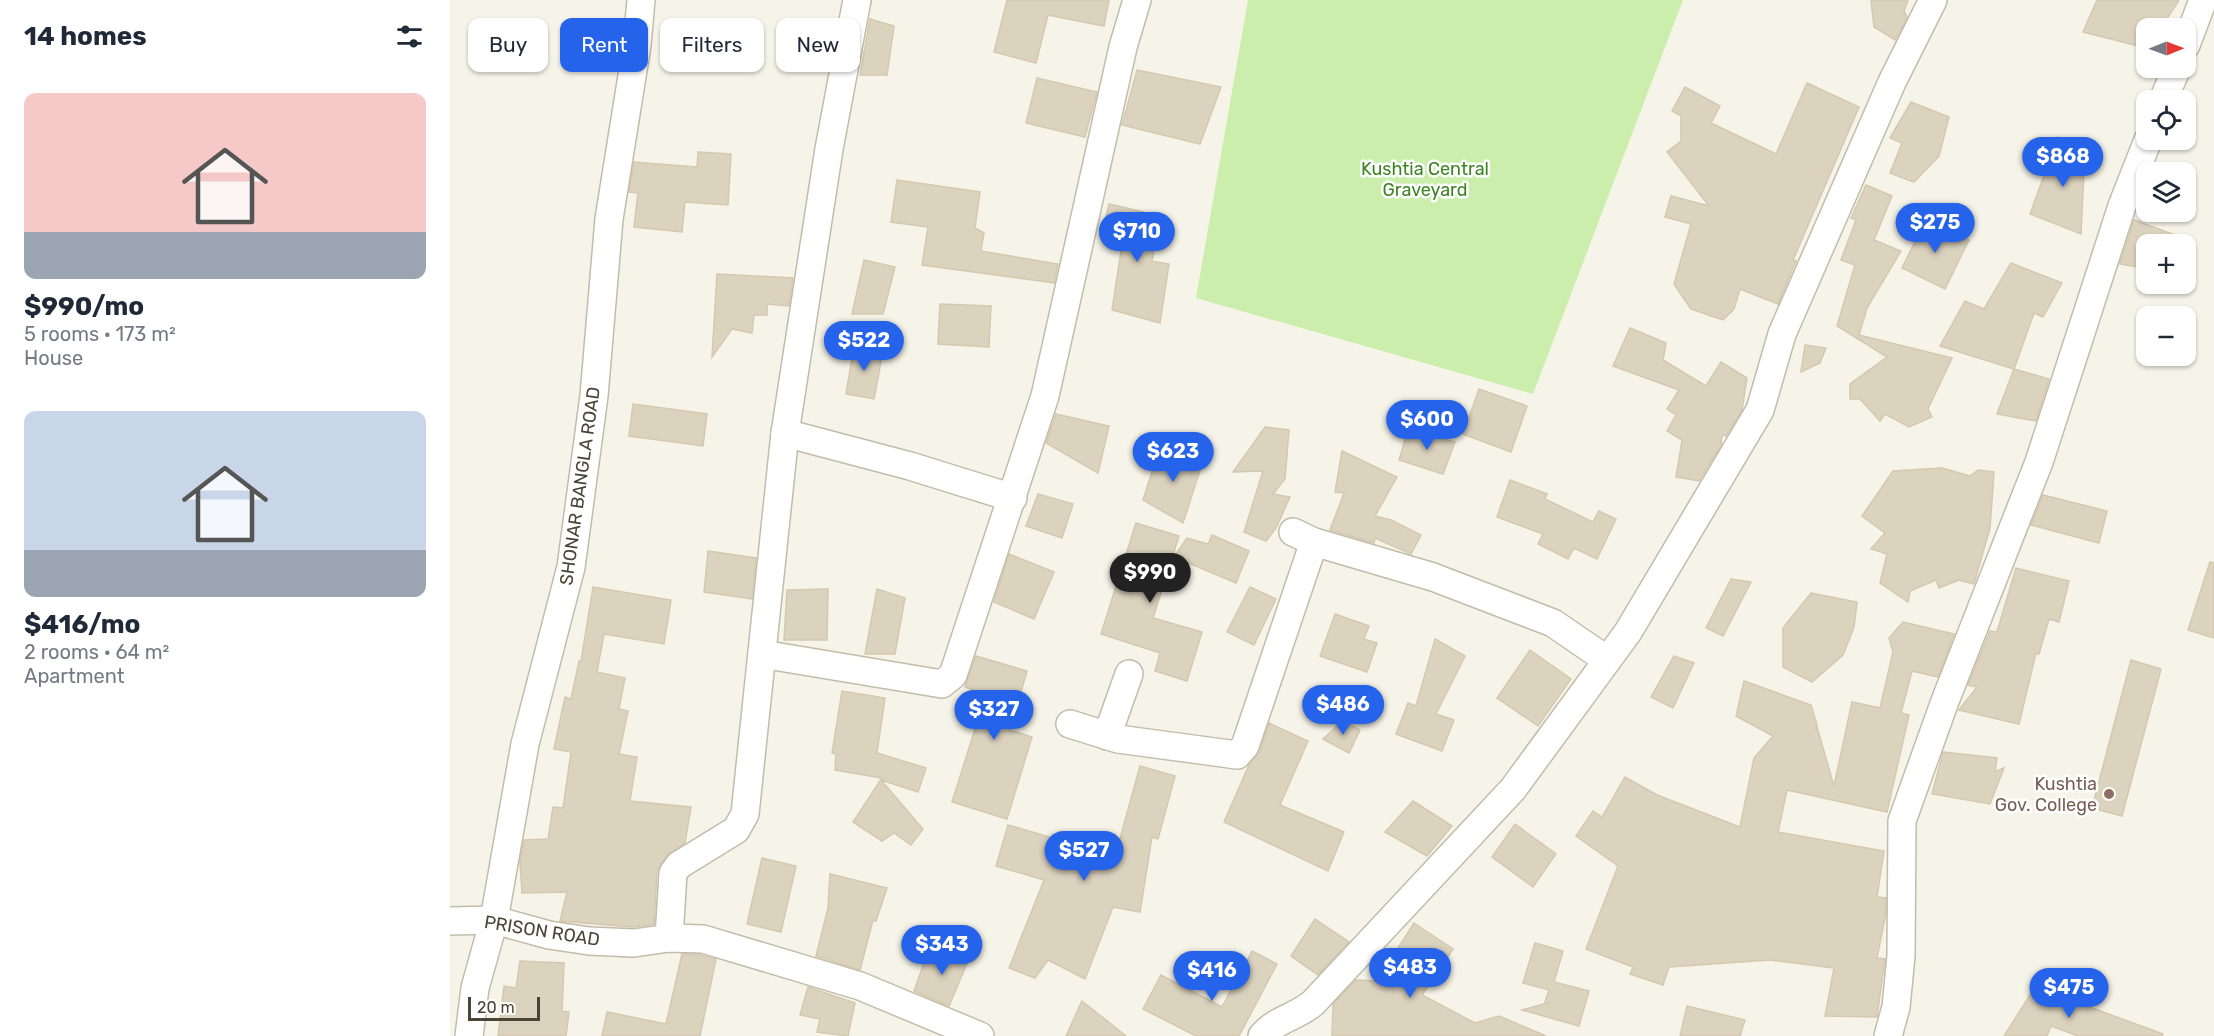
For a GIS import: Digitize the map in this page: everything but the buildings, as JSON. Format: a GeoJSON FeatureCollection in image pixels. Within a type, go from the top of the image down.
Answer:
{"type":"FeatureCollection","features":[{"type":"Feature","properties":{"kind":"street","name":"SHONAR BANGLA ROAD"},"geometry":{"type":"LineString","coordinates":[[469,1036],[475,988],[494,920],[525,744],[571,567],[594,396],[609,219],[637,45],[640,0]]}},
{"type":"Feature","properties":{"kind":"street"},"geometry":{"type":"LineString","coordinates":[[669,938],[673,873],[679,865],[736,830],[744,814],[786,433],[829,149],[857,0]]}},
{"type":"Feature","properties":{"kind":"street"},"geometry":{"type":"LineString","coordinates":[[762,654],[942,684],[953,675],[1045,396],[1121,58],[1137,0]]}},
{"type":"Feature","properties":{"kind":"street"},"geometry":{"type":"LineString","coordinates":[[1262,1036],[1270,1026],[1300,1014],[1313,1003],[1513,789],[1628,632],[1760,410],[1782,334],[1887,92],[1933,0]]}},
{"type":"Feature","properties":{"kind":"street"},"geometry":{"type":"LineString","coordinates":[[2196,19],[2203,0]]}},
{"type":"Feature","properties":{"kind":"street"},"geometry":{"type":"LineString","coordinates":[[1888,1036],[1896,1007],[1900,956],[1902,821],[1944,701],[2039,462],[2122,206],[2144,150]]}},
{"type":"Feature","properties":{"kind":"street"},"geometry":{"type":"LineString","coordinates":[[786,433],[910,466],[1013,498]]}},
{"type":"Feature","properties":{"kind":"street"},"geometry":{"type":"LineString","coordinates":[[1070,723],[1107,736],[1238,755],[1245,746],[1303,537],[1433,577],[1553,623],[1607,660]]}},
{"type":"Feature","properties":{"kind":"street"},"geometry":{"type":"LineString","coordinates":[[1107,736],[1129,674]]}},
{"type":"Feature","properties":{"kind":"street","name":"PRISON ROAD"},"geometry":{"type":"LineString","coordinates":[[450,921],[494,920],[549,935],[590,941],[703,939],[860,986],[980,1036]]}},
{"type":"Feature","properties":{"kind":"green space","name":"Kushtia Central Graveyard"},"geometry":{"type":"Polygon","coordinates":[[[1248,0],[1683,0],[1533,394],[1196,298],[1248,0]]]}},
{"type":"Feature","properties":{"kind":"place","name":"Kushtia Gov. College"},"geometry":{"type":"Point","coordinates":[2109,794]}}]}
